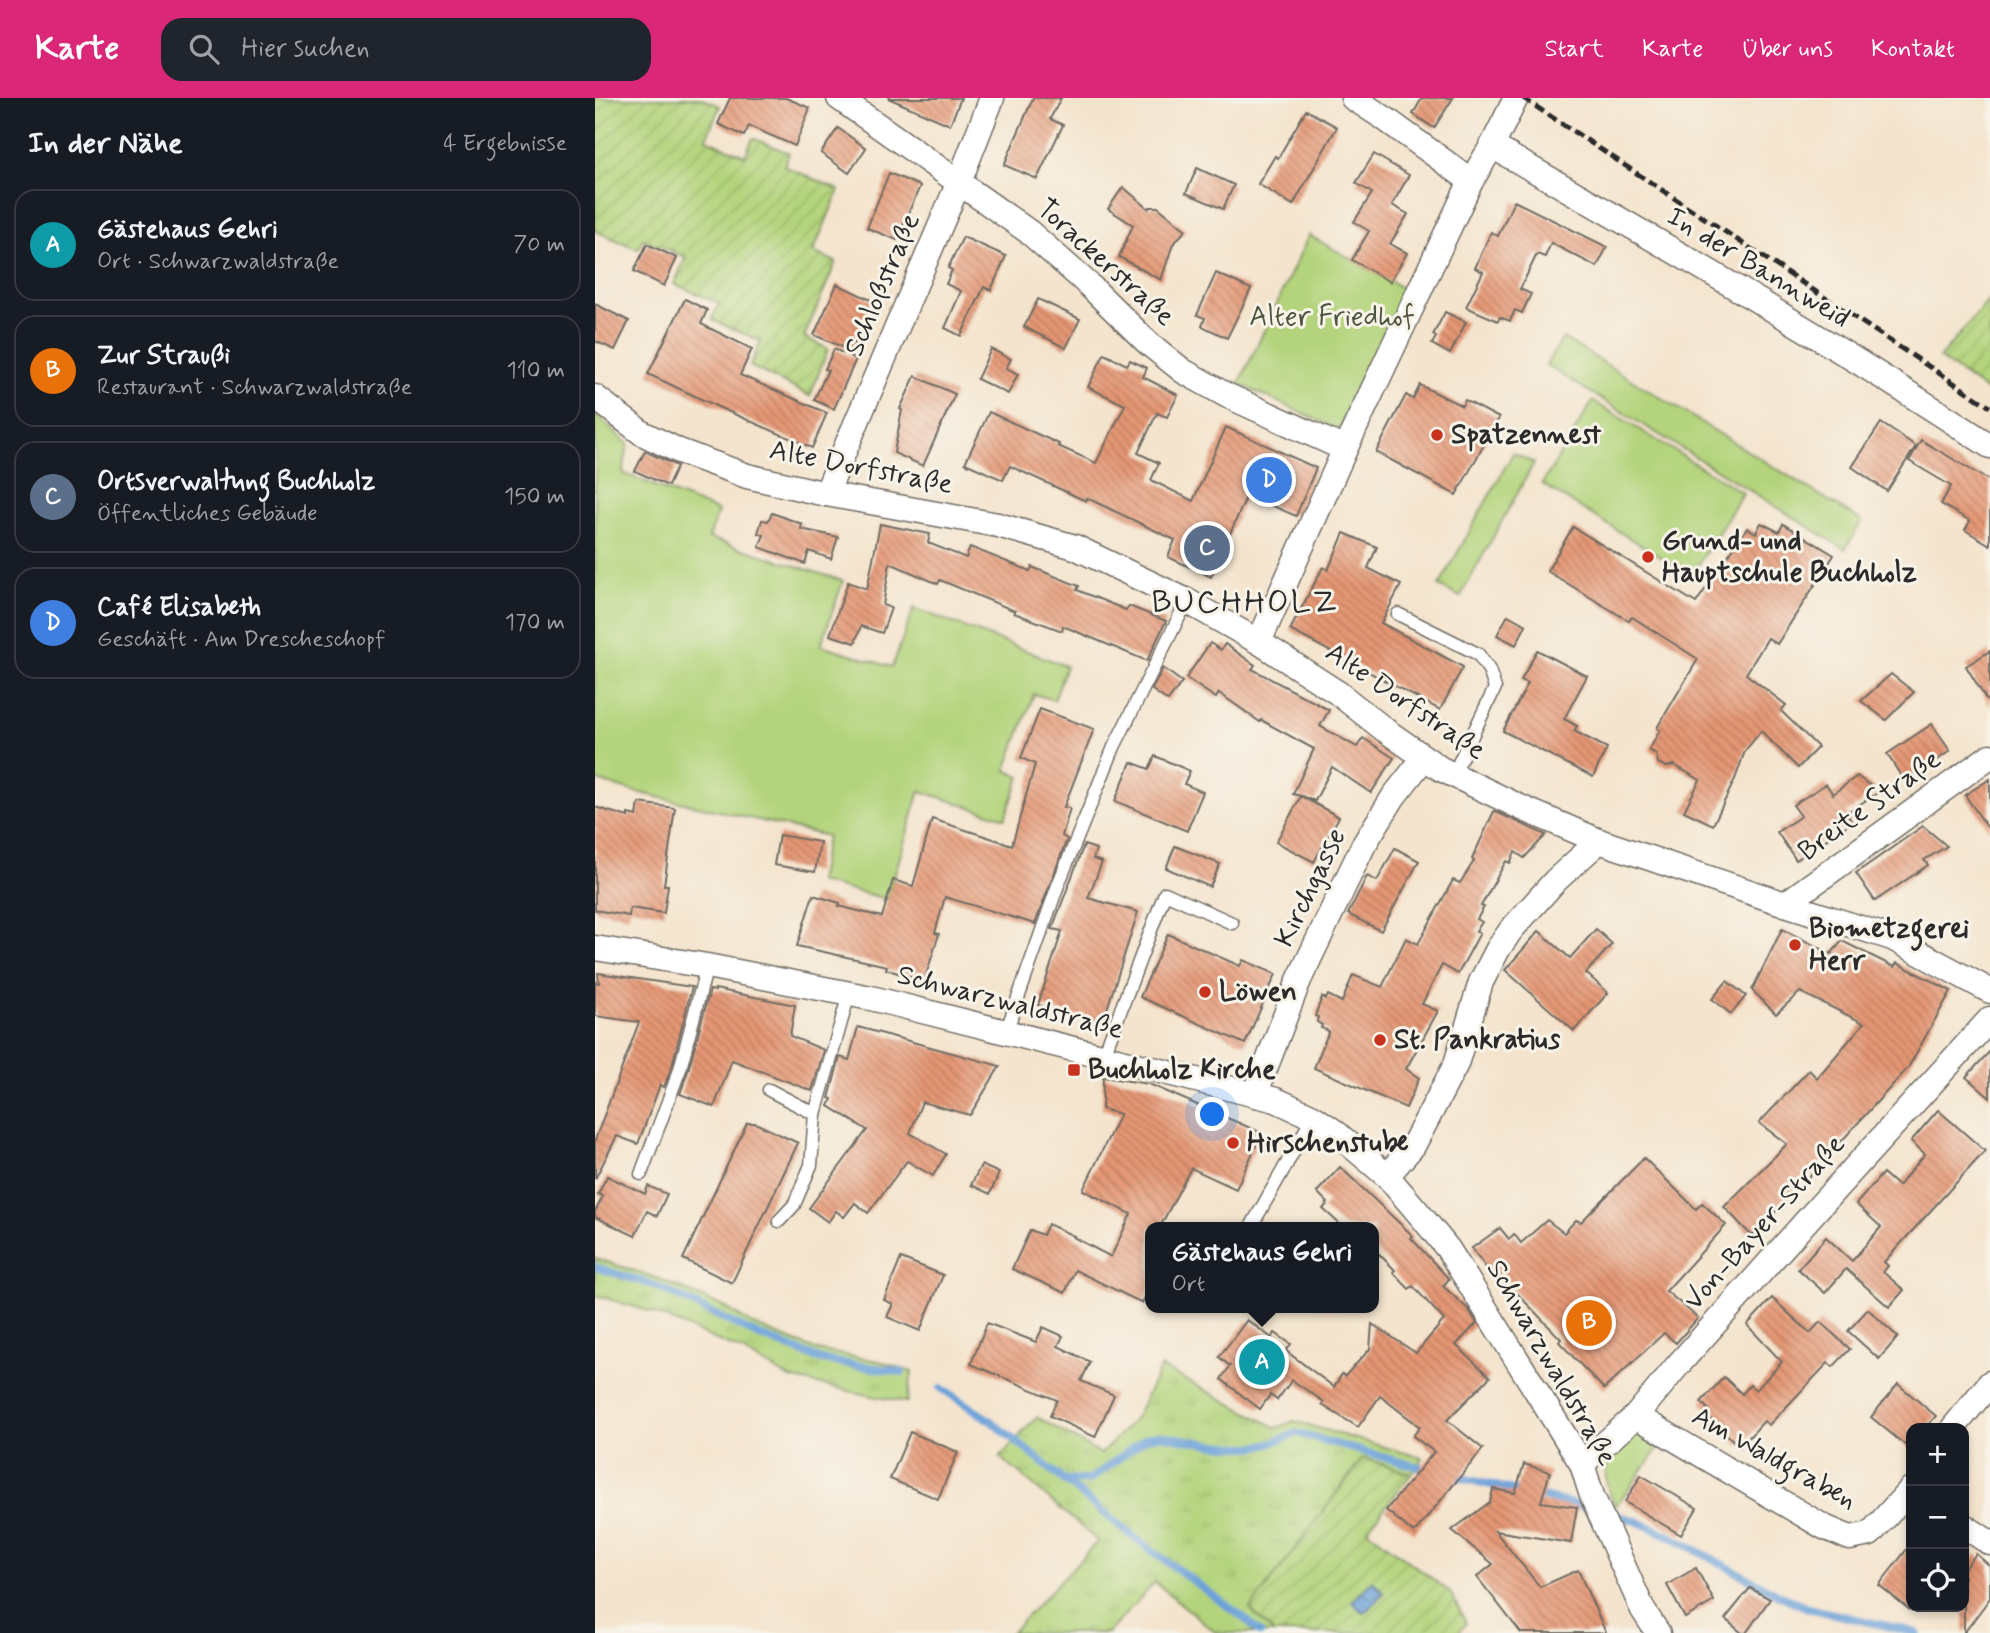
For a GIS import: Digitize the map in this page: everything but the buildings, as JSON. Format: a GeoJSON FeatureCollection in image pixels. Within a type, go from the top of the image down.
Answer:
{"type":"FeatureCollection","features":[{"type":"Feature","properties":{"kind":"street","name":"Torackerstraße"},"geometry":{"type":"LineString","coordinates":[[839,98],[1029,232],[1089,285],[1148,343],[1183,371],[1226,395],[1345,449]]}},
{"type":"Feature","properties":{"kind":"street","name":"Schloßstraße"},"geometry":{"type":"LineString","coordinates":[[826,494],[992,98]]}},
{"type":"Feature","properties":{"kind":"street"},"geometry":{"type":"LineString","coordinates":[[1353,98],[1471,181]]}},
{"type":"Feature","properties":{"kind":"street"},"geometry":{"type":"LineString","coordinates":[[1259,642],[1345,449],[1471,181],[1516,98]]}},
{"type":"Feature","properties":{"kind":"street","name":"In der Bannweid"},"geometry":{"type":"LineString","coordinates":[[1492,146],[1895,383],[1990,446]]}},
{"type":"Feature","properties":{"kind":"street","name":"Alte Dorfstraße"},"geometry":{"type":"LineString","coordinates":[[595,397],[642,433],[680,451],[747,476],[826,494],[998,525],[1075,547],[1187,601],[1259,642],[1338,693],[1424,758],[1453,775],[1599,841],[1892,938],[1990,990]]}},
{"type":"Feature","properties":{"kind":"street","name":"Breite Straße"},"geometry":{"type":"LineString","coordinates":[[1785,904],[1990,756]]}},
{"type":"Feature","properties":{"kind":"street","name":"Kirchgasse"},"geometry":{"type":"LineString","coordinates":[[1255,1095],[1299,980],[1363,846],[1394,796],[1424,758]]}},
{"type":"Feature","properties":{"kind":"street"},"geometry":{"type":"LineString","coordinates":[[1387,1176],[1413,1146],[1455,1064],[1481,982],[1498,949],[1511,930],[1555,881],[1599,841]]}},
{"type":"Feature","properties":{"kind":"street","name":"Schwarzwaldstraße"},"geometry":{"type":"LineString","coordinates":[[595,948],[849,994],[1276,1100],[1313,1117],[1387,1176],[1448,1248],[1582,1464],[1592,1496],[1643,1610],[1658,1633]]}},
{"type":"Feature","properties":{"kind":"street","name":"Von-Bayer-Straße"},"geometry":{"type":"LineString","coordinates":[[1582,1464],[1636,1416],[1799,1228],[1990,1019]]}},
{"type":"Feature","properties":{"kind":"street"},"geometry":{"type":"LineString","coordinates":[[1957,1423],[1990,1383]]}},
{"type":"Feature","properties":{"kind":"street","name":"Am Waldgraben"},"geometry":{"type":"LineString","coordinates":[[1636,1416],[1824,1527],[1850,1538],[1870,1534],[1906,1496]]}},
{"type":"Feature","properties":{"kind":"street"},"geometry":{"type":"LineString","coordinates":[[1969,1529],[1990,1544]]}},
{"type":"Feature","properties":{"kind":"lane"},"geometry":{"type":"LineString","coordinates":[[1006,1032],[1058,885],[1114,747],[1187,601]]}},
{"type":"Feature","properties":{"kind":"lane"},"geometry":{"type":"LineString","coordinates":[[1398,614],[1478,654],[1489,670],[1495,688],[1453,775]]}},
{"type":"Feature","properties":{"kind":"lane"},"geometry":{"type":"LineString","coordinates":[[1103,1057],[1164,893],[1233,923]]}},
{"type":"Feature","properties":{"kind":"lane"},"geometry":{"type":"LineString","coordinates":[[641,1174],[680,1069],[707,967]]}},
{"type":"Feature","properties":{"kind":"lane"},"geometry":{"type":"LineString","coordinates":[[779,1221],[794,1205],[811,1165],[815,1114],[849,994]]}},
{"type":"Feature","properties":{"kind":"lane"},"geometry":{"type":"LineString","coordinates":[[769,1090],[815,1114]]}},
{"type":"Feature","properties":{"kind":"lane"},"geometry":{"type":"LineString","coordinates":[[1254,1222],[1313,1117]]}},
{"type":"Feature","properties":{"kind":"green space"},"geometry":{"type":"Polygon","coordinates":[[[595,98],[701,98],[720,106],[706,139],[745,156],[753,138],[789,153],[784,166],[839,190],[813,252],[836,262],[804,337],[828,349],[810,396],[750,366],[761,341],[712,320],[719,303],[674,284],[686,257],[643,239],[638,249],[595,231],[595,98]]]}},
{"type":"Feature","properties":{"kind":"green space","name":"Alter Friedhof"},"geometry":{"type":"Polygon","coordinates":[[[1309,235],[1407,291],[1339,430],[1239,384],[1309,235]]]}},
{"type":"Feature","properties":{"kind":"green space"},"geometry":{"type":"Polygon","coordinates":[[[1990,299],[1990,393],[1939,358],[1990,299]]]}},
{"type":"Feature","properties":{"kind":"green space"},"geometry":{"type":"Polygon","coordinates":[[[1563,338],[1862,521],[1845,549],[1546,365],[1563,338]]]}},
{"type":"Feature","properties":{"kind":"green space"},"geometry":{"type":"Polygon","coordinates":[[[1593,401],[1743,493],[1691,576],[1542,484],[1593,401]]]}},
{"type":"Feature","properties":{"kind":"green space"},"geometry":{"type":"Polygon","coordinates":[[[595,414],[628,444],[623,473],[718,511],[709,538],[843,581],[821,645],[892,667],[914,608],[1066,666],[1054,700],[1034,694],[1006,770],[1020,777],[1005,818],[920,791],[887,899],[818,882],[827,836],[595,780],[595,414]]]}},
{"type":"Feature","properties":{"kind":"green space"},"geometry":{"type":"Polygon","coordinates":[[[1513,453],[1534,463],[1460,597],[1439,586],[1513,453]]]}},
{"type":"Feature","properties":{"kind":"green space"},"geometry":{"type":"Polygon","coordinates":[[[595,1258],[659,1279],[726,1308],[753,1325],[816,1350],[879,1361],[912,1372],[907,1402],[790,1378],[740,1350],[651,1312],[595,1295],[595,1258]]]}},
{"type":"Feature","properties":{"kind":"green space"},"geometry":{"type":"Polygon","coordinates":[[[1161,1367],[1277,1428],[1294,1421],[1423,1458],[1411,1474],[1363,1458],[1250,1609],[1274,1633],[1216,1633],[1155,1582],[1108,1633],[1011,1633],[1098,1541],[1000,1457],[1037,1417],[1101,1454],[1134,1420],[1161,1367]]]}},
{"type":"Feature","properties":{"kind":"green space"},"geometry":{"type":"Polygon","coordinates":[[[1638,1435],[1650,1436],[1662,1443],[1616,1506],[1607,1483],[1607,1465],[1618,1450],[1638,1435]]]}},
{"type":"Feature","properties":{"kind":"green space"},"geometry":{"type":"Polygon","coordinates":[[[1363,1458],[1411,1474],[1367,1530],[1450,1592],[1466,1623],[1458,1633],[1274,1633],[1250,1609],[1363,1458]]]}},
{"type":"Feature","properties":{"kind":"water"},"geometry":{"type":"Polygon","coordinates":[[[1373,1581],[1384,1593],[1364,1613],[1352,1602],[1373,1581]]]}},
{"type":"Feature","properties":{"kind":"waterway"},"geometry":{"type":"LineString","coordinates":[[595,1267],[656,1286],[755,1334],[822,1360],[902,1372]]}},
{"type":"Feature","properties":{"kind":"waterway"},"geometry":{"type":"LineString","coordinates":[[941,1388],[991,1421],[1135,1538],[1249,1622],[1260,1633]]}},
{"type":"Feature","properties":{"kind":"waterway"},"geometry":{"type":"LineString","coordinates":[[1066,1480],[1090,1480],[1146,1438],[1159,1435],[1209,1444],[1247,1447],[1269,1444],[1296,1433],[1430,1470]]}},
{"type":"Feature","properties":{"kind":"waterway"},"geometry":{"type":"LineString","coordinates":[[1449,1475],[1593,1509]]}},
{"type":"Feature","properties":{"kind":"waterway"},"geometry":{"type":"LineString","coordinates":[[1606,1512],[1636,1521],[1670,1536],[1808,1608],[1917,1633]]}},
{"type":"Feature","properties":{"kind":"railway"},"geometry":{"type":"LineString","coordinates":[[1523,98],[1990,407]]}},
{"type":"Feature","properties":{"kind":"place","name":"Spatzennest"},"geometry":{"type":"Point","coordinates":[1437,435]}},
{"type":"Feature","properties":{"kind":"place","name":"Café Elisabeth"},"geometry":{"type":"Point","coordinates":[1269,480]}},
{"type":"Feature","properties":{"kind":"place","name":"Ortsverwaltung Buchholz"},"geometry":{"type":"Point","coordinates":[1207,548]}},
{"type":"Feature","properties":{"kind":"place","name":"Grund- und Hauptschule Buchholz"},"geometry":{"type":"Point","coordinates":[1648,557]}},
{"type":"Feature","properties":{"kind":"place","name":"Biometzgerei Herr"},"geometry":{"type":"Point","coordinates":[1795,945]}},
{"type":"Feature","properties":{"kind":"place","name":"Löwen"},"geometry":{"type":"Point","coordinates":[1205,992]}},
{"type":"Feature","properties":{"kind":"place","name":"St. Pankratius"},"geometry":{"type":"Point","coordinates":[1380,1040]}},
{"type":"Feature","properties":{"kind":"place","name":"Buchholz Kirche"},"geometry":{"type":"Point","coordinates":[1074,1070]}},
{"type":"Feature","properties":{"kind":"place","name":"Hirschenstube"},"geometry":{"type":"Point","coordinates":[1233,1143]}},
{"type":"Feature","properties":{"kind":"place","name":"Zur Straußi"},"geometry":{"type":"Point","coordinates":[1589,1323]}},
{"type":"Feature","properties":{"kind":"place","name":"Gästehaus Gehri"},"geometry":{"type":"Point","coordinates":[1262,1362]}},
{"type":"Feature","properties":{"kind":"district","name":"BUCHHOLZ"},"geometry":{"type":"Point","coordinates":[1245,603]}}]}
